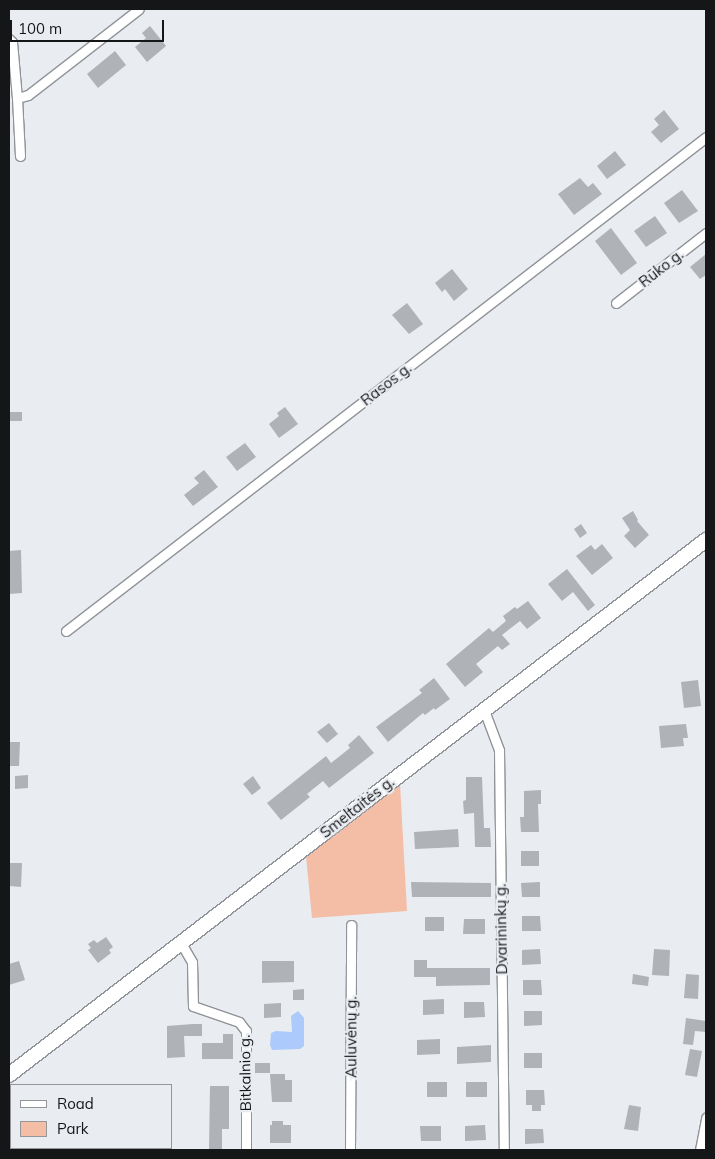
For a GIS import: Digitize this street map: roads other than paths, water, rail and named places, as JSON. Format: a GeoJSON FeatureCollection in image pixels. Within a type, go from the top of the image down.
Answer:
{"type":"FeatureCollection","features":[{"type":"Feature","properties":{"kind":"main road","name":"Smeltaitės g."},"geometry":{"type":"LineString","coordinates":[[9,1075],[484,710],[705,543]]}},
{"type":"Feature","properties":{"kind":"street"},"geometry":{"type":"LineString","coordinates":[[17,98],[28,96],[139,9]]}},
{"type":"Feature","properties":{"kind":"street"},"geometry":{"type":"LineString","coordinates":[[9,39],[12,42],[20,156]]}},
{"type":"Feature","properties":{"kind":"street","name":"Rasos g."},"geometry":{"type":"LineString","coordinates":[[66,631],[706,137]]}},
{"type":"Feature","properties":{"kind":"street","name":"Rūko g."},"geometry":{"type":"LineString","coordinates":[[616,303],[706,232]]}},
{"type":"Feature","properties":{"kind":"street","name":"Dvarininkų g."},"geometry":{"type":"LineString","coordinates":[[484,710],[499,750],[504,1150]]}},
{"type":"Feature","properties":{"kind":"street","name":"Auluvėnų g."},"geometry":{"type":"LineString","coordinates":[[350,1150],[351,925]]}},
{"type":"Feature","properties":{"kind":"street","name":"Bitkalnio g."},"geometry":{"type":"LineString","coordinates":[[181,943],[192,962],[194,1006],[239,1022],[246,1031],[246,1150]]}},
{"type":"Feature","properties":{"kind":"street"},"geometry":{"type":"LineString","coordinates":[[700,1150],[706,1118]]}},
{"type":"Feature","properties":{"kind":"water"},"geometry":{"type":"Polygon","coordinates":[[[298,1011],[304,1018],[304,1046],[300,1049],[272,1050],[270,1045],[271,1033],[276,1031],[292,1032],[291,1016],[298,1011]]]}}]}
